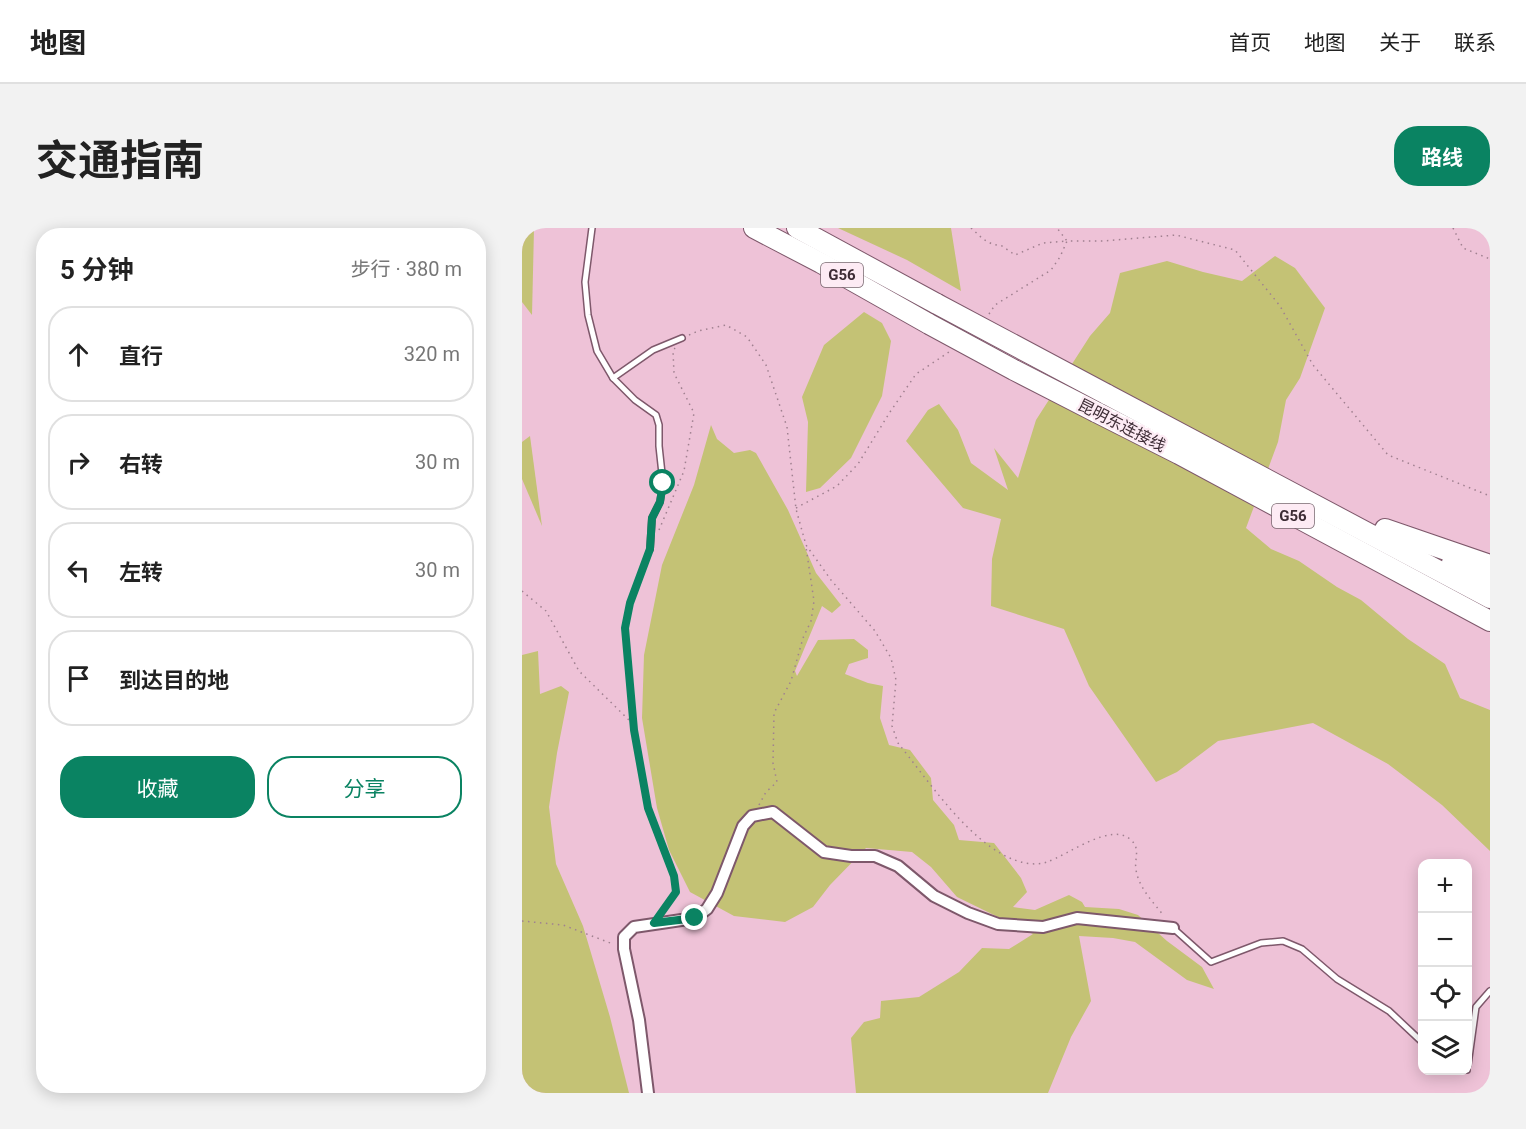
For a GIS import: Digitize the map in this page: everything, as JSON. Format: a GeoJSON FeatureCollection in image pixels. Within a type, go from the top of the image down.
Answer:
{"type":"FeatureCollection","features":[{"type":"Feature","properties":{"kind":"highway","name":"昆明东连接线"},"geometry":{"type":"LineString","coordinates":[[754,228],[1014,370],[1490,621]]}},
{"type":"Feature","properties":{"kind":"highway","name":"昆明东连接线"},"geometry":{"type":"LineString","coordinates":[[797,228],[1490,598]]}},
{"type":"Feature","properties":{"kind":"highway"},"geometry":{"type":"LineString","coordinates":[[1184,436],[1246,466],[1314,493],[1490,582]]}},
{"type":"Feature","properties":{"kind":"highway"},"geometry":{"type":"LineString","coordinates":[[1243,489],[1334,547],[1490,635]]}},
{"type":"Feature","properties":{"kind":"highway"},"geometry":{"type":"LineString","coordinates":[[1384,529],[1490,565]]}},
{"type":"Feature","properties":{"kind":"street"},"geometry":{"type":"LineString","coordinates":[[648,1093],[639,1020],[624,949],[624,937],[634,927],[695,918],[707,909],[717,893],[744,826],[752,816],[773,812],[824,852],[851,856],[875,856],[898,866],[934,896],[968,914],[998,924],[1043,927],[1077,918],[1173,928]]}},
{"type":"Feature","properties":{"kind":"lane"},"geometry":{"type":"LineString","coordinates":[[592,228],[585,282],[588,315],[597,351],[613,378],[635,400],[656,415],[659,425],[663,483],[660,502],[652,518],[650,549]]}},
{"type":"Feature","properties":{"kind":"lane"},"geometry":{"type":"LineString","coordinates":[[613,378],[653,350],[682,338]]}},
{"type":"Feature","properties":{"kind":"lane"},"geometry":{"type":"LineString","coordinates":[[1173,928],[1211,962],[1261,943],[1283,941],[1302,949],[1337,979],[1389,1011],[1418,1038]]}},
{"type":"Feature","properties":{"kind":"lane"},"geometry":{"type":"LineString","coordinates":[[1472,1033],[1476,1007],[1490,991]]}},
{"type":"Feature","properties":{"kind":"path"},"geometry":{"type":"LineString","coordinates":[[971,228],[982,239],[1002,246],[1016,255],[1043,243],[1176,235],[1234,249],[1280,306],[1313,365],[1388,455],[1490,496]]}},
{"type":"Feature","properties":{"kind":"path"},"geometry":{"type":"LineString","coordinates":[[1058,228],[1067,241]]}},
{"type":"Feature","properties":{"kind":"path"},"geometry":{"type":"LineString","coordinates":[[1453,228],[1463,248],[1490,259]]}},
{"type":"Feature","properties":{"kind":"path"},"geometry":{"type":"LineString","coordinates":[[983,321],[995,305],[1051,270],[1067,241]]}},
{"type":"Feature","properties":{"kind":"path"},"geometry":{"type":"LineString","coordinates":[[654,923],[676,892],[674,876],[648,808],[634,725],[625,628],[630,603],[650,549],[684,471],[694,413],[674,373],[673,351],[682,338],[698,331],[726,325],[747,337],[766,364],[787,427],[796,508],[806,545],[814,601],[811,621],[803,638],[790,681],[774,713],[773,763],[777,782],[766,792],[752,816]]}},
{"type":"Feature","properties":{"kind":"path"},"geometry":{"type":"LineString","coordinates":[[796,508],[837,486],[858,464],[916,374],[953,349]]}},
{"type":"Feature","properties":{"kind":"path"},"geometry":{"type":"LineString","coordinates":[[806,545],[831,580],[875,631],[891,658],[896,680],[892,726],[898,743],[969,830],[994,850],[1012,860],[1028,864],[1046,863],[1106,834],[1118,834],[1131,839],[1138,851],[1135,868],[1142,888],[1173,928]]}},
{"type":"Feature","properties":{"kind":"path"},"geometry":{"type":"LineString","coordinates":[[522,591],[546,611],[579,671],[634,725]]}},
{"type":"Feature","properties":{"kind":"path"},"geometry":{"type":"LineString","coordinates":[[522,921],[563,925],[594,935],[624,949]]}},
{"type":"Feature","properties":{"kind":"shaded area"},"geometry":{"type":"Polygon","coordinates":[[[522,228],[534,229],[532,315],[522,302],[522,228]]]}},
{"type":"Feature","properties":{"kind":"shaded area"},"geometry":{"type":"Polygon","coordinates":[[[838,228],[951,228],[961,291],[907,260],[838,228]]]}},
{"type":"Feature","properties":{"kind":"shaded area"},"geometry":{"type":"Polygon","coordinates":[[[1275,256],[1295,268],[1325,308],[1300,378],[1286,400],[1278,442],[1246,528],[1271,549],[1299,561],[1361,600],[1408,639],[1445,664],[1460,698],[1490,710],[1490,851],[1442,805],[1388,764],[1313,723],[1218,741],[1177,772],[1156,782],[1089,686],[1064,629],[991,606],[992,559],[1001,519],[963,508],[906,441],[928,410],[939,404],[958,430],[971,463],[1008,490],[994,448],[1018,478],[1036,420],[1090,336],[1110,313],[1120,273],[1167,261],[1242,281],[1275,256]]]}},
{"type":"Feature","properties":{"kind":"shaded area"},"geometry":{"type":"Polygon","coordinates":[[[864,312],[882,323],[891,341],[882,396],[851,458],[820,488],[806,492],[808,422],[802,397],[824,345],[864,312]]]}},
{"type":"Feature","properties":{"kind":"shaded area"},"geometry":{"type":"Polygon","coordinates":[[[711,425],[717,439],[734,453],[750,450],[756,453],[788,510],[816,573],[841,605],[832,613],[822,606],[795,671],[797,676],[818,640],[854,639],[868,650],[868,658],[849,664],[845,674],[883,686],[880,718],[889,745],[910,750],[931,778],[933,800],[954,825],[959,840],[994,843],[1021,878],[1027,892],[1013,907],[1035,910],[1069,895],[1082,902],[1085,907],[1119,909],[1138,915],[1167,941],[1202,967],[1214,989],[1187,980],[1135,942],[1079,936],[1091,1001],[1071,1037],[1048,1093],[856,1093],[851,1038],[864,1022],[880,1018],[881,1001],[919,997],[959,972],[982,948],[1009,949],[1033,934],[957,897],[931,867],[912,852],[866,848],[830,885],[813,907],[785,922],[734,916],[690,892],[669,850],[657,808],[642,718],[644,655],[662,565],[694,485],[711,425]]]}},
{"type":"Feature","properties":{"kind":"shaded area"},"geometry":{"type":"Polygon","coordinates":[[[530,436],[542,526],[522,479],[522,442],[530,436]]]}},
{"type":"Feature","properties":{"kind":"shaded area"},"geometry":{"type":"Polygon","coordinates":[[[538,651],[540,694],[561,686],[569,692],[549,807],[556,864],[583,926],[610,1017],[629,1093],[522,1093],[522,655],[538,651]]]}},
{"type":"Feature","properties":{"kind":"route"},"geometry":{"type":"LineString","coordinates":[[663,483],[660,502],[652,518],[650,549],[630,603],[625,628],[634,730],[648,808],[674,876],[676,892],[654,923],[695,918]]}}]}
